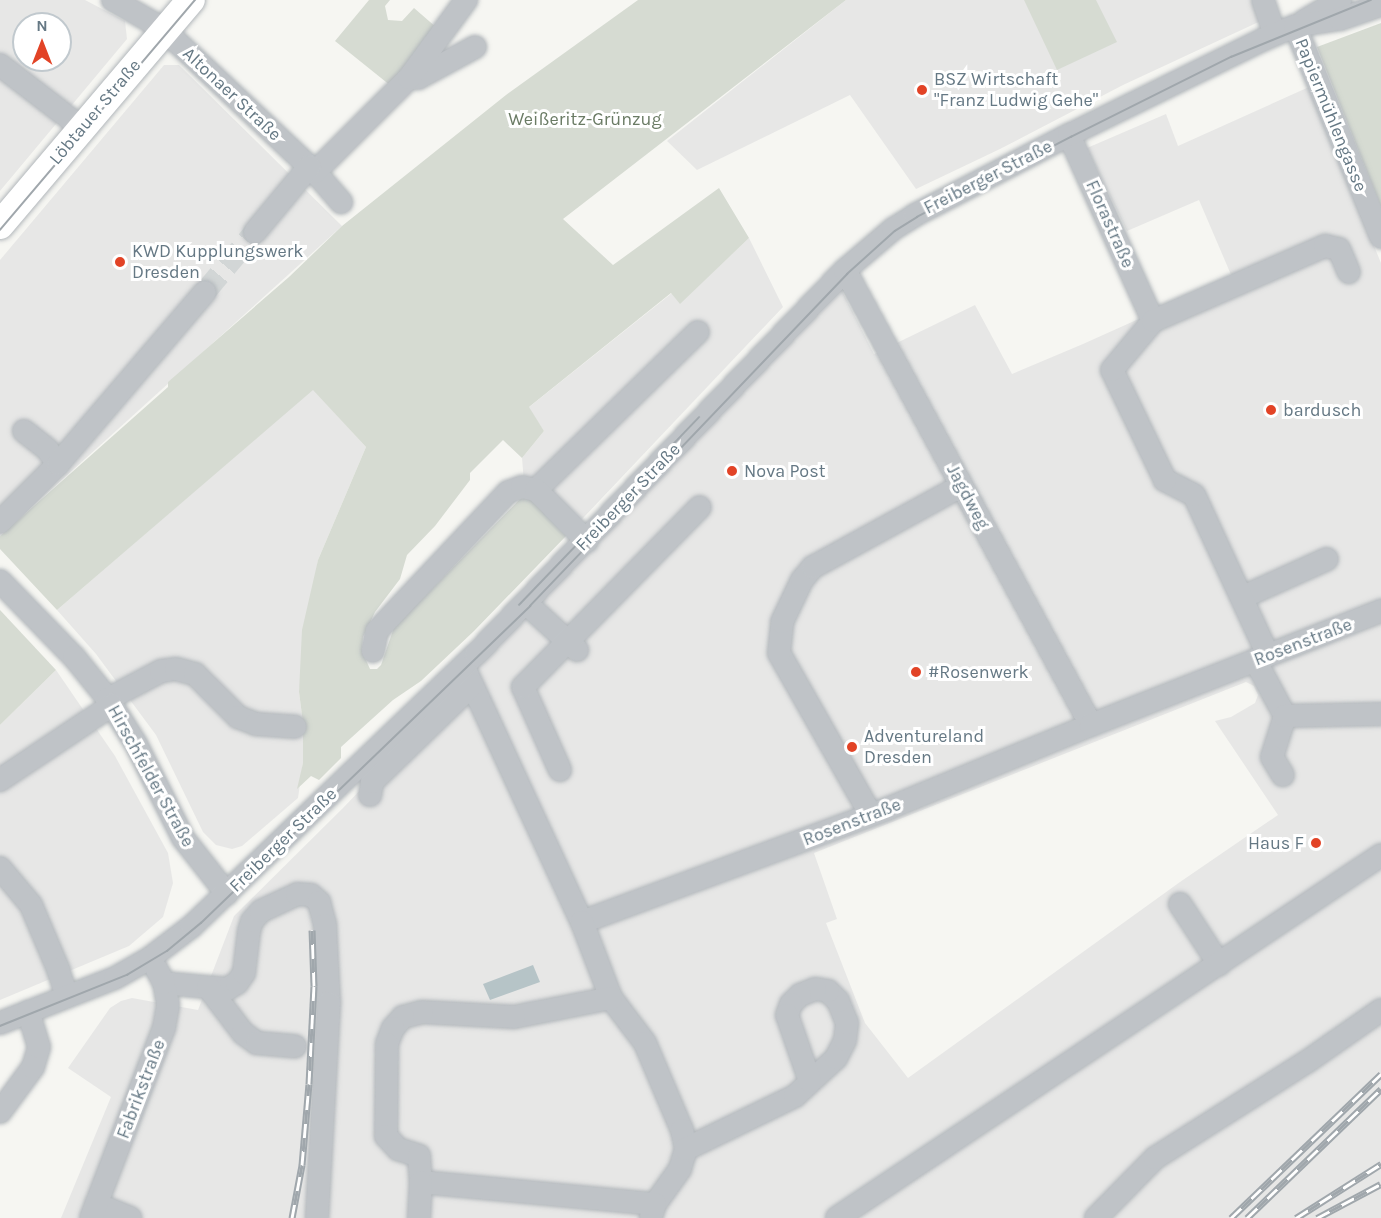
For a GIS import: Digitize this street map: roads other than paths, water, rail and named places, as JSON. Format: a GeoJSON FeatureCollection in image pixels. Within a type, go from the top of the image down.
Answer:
{"type":"FeatureCollection","features":[{"type":"Feature","properties":{"kind":"main road","name":"Löbtauer Straße"},"geometry":{"type":"LineString","coordinates":[[0,225],[191,0]]}},
{"type":"Feature","properties":{"kind":"street","name":"Altonaer Straße"},"geometry":{"type":"LineString","coordinates":[[113,0],[165,30],[312,170],[341,202]]}},
{"type":"Feature","properties":{"kind":"street"},"geometry":{"type":"LineString","coordinates":[[255,232],[312,170],[409,78],[466,0]]}},
{"type":"Feature","properties":{"kind":"street","name":"Papiermühlengasse"},"geometry":{"type":"LineString","coordinates":[[1263,0],[1285,30],[1381,237]]}},
{"type":"Feature","properties":{"kind":"street","name":"Freiberger Straße"},"geometry":{"type":"LineString","coordinates":[[0,1023],[115,978],[150,958],[227,894],[468,676],[527,604],[845,270],[879,240],[915,215],[1069,135],[1285,30],[1340,0]]}},
{"type":"Feature","properties":{"kind":"street","name":"Freiberger Straße"},"geometry":{"type":"LineString","coordinates":[[1285,30],[1340,19],[1381,5]]}},
{"type":"Feature","properties":{"kind":"street"},"geometry":{"type":"LineString","coordinates":[[409,78],[418,78],[475,47]]}},
{"type":"Feature","properties":{"kind":"street"},"geometry":{"type":"LineString","coordinates":[[0,65],[82,128]]}},
{"type":"Feature","properties":{"kind":"street","name":"Florastraße"},"geometry":{"type":"LineString","coordinates":[[1069,135],[1151,317]]}},
{"type":"Feature","properties":{"kind":"street"},"geometry":{"type":"LineString","coordinates":[[1283,775],[1272,757],[1285,716],[1262,658],[1243,597],[1194,495],[1165,480],[1112,370],[1151,317],[1325,246],[1339,249],[1349,272]]}},
{"type":"Feature","properties":{"kind":"street","name":"Jagdweg"},"geometry":{"type":"LineString","coordinates":[[845,270],[1091,725]]}},
{"type":"Feature","properties":{"kind":"street"},"geometry":{"type":"LineString","coordinates":[[0,522],[58,464],[205,292]]}},
{"type":"Feature","properties":{"kind":"street"},"geometry":{"type":"LineString","coordinates":[[536,490],[698,332]]}},
{"type":"Feature","properties":{"kind":"street"},"geometry":{"type":"LineString","coordinates":[[24,431],[46,449],[58,464]]}},
{"type":"Feature","properties":{"kind":"street"},"geometry":{"type":"LineString","coordinates":[[871,815],[779,653],[782,622],[802,580],[813,567],[961,486]]}},
{"type":"Feature","properties":{"kind":"street"},"geometry":{"type":"LineString","coordinates":[[373,651],[377,631],[508,492],[522,487],[536,490],[587,541]]}},
{"type":"Feature","properties":{"kind":"street"},"geometry":{"type":"LineString","coordinates":[[560,770],[523,687],[572,646],[700,507]]}},
{"type":"Feature","properties":{"kind":"street"},"geometry":{"type":"LineString","coordinates":[[1243,597],[1327,560]]}},
{"type":"Feature","properties":{"kind":"street","name":"Hirschfelder Straße"},"geometry":{"type":"LineString","coordinates":[[0,581],[74,657],[110,702],[136,744],[183,838],[227,894]]}},
{"type":"Feature","properties":{"kind":"street"},"geometry":{"type":"LineString","coordinates":[[527,604],[572,646]]}},
{"type":"Feature","properties":{"kind":"street","name":"Rosenstraße"},"geometry":{"type":"LineString","coordinates":[[582,922],[871,815],[1091,725],[1381,611]]}},
{"type":"Feature","properties":{"kind":"street"},"geometry":{"type":"LineString","coordinates":[[0,780],[110,702],[161,671],[176,669],[195,674],[238,717],[256,724],[295,727]]}},
{"type":"Feature","properties":{"kind":"street"},"geometry":{"type":"LineString","coordinates":[[370,795],[372,783],[468,676],[582,922],[611,998],[645,1043],[682,1130],[686,1149],[680,1169],[653,1211],[421,1182]]}},
{"type":"Feature","properties":{"kind":"street"},"geometry":{"type":"LineString","coordinates":[[1285,716],[1381,714]]}},
{"type":"Feature","properties":{"kind":"street"},"geometry":{"type":"LineString","coordinates":[[837,1218],[1381,855]]}},
{"type":"Feature","properties":{"kind":"street"},"geometry":{"type":"LineString","coordinates":[[0,868],[32,905],[67,997]]}},
{"type":"Feature","properties":{"kind":"street"},"geometry":{"type":"LineString","coordinates":[[164,983],[227,990],[244,974],[252,921],[261,911],[297,894],[311,895],[319,902],[326,925],[329,1003],[317,1218]]}},
{"type":"Feature","properties":{"kind":"street"},"geometry":{"type":"LineString","coordinates":[[1180,904],[1219,964]]}},
{"type":"Feature","properties":{"kind":"street","name":"Fabrikstraße"},"geometry":{"type":"LineString","coordinates":[[94,1211],[164,1028],[168,1005],[164,983],[150,958]]}},
{"type":"Feature","properties":{"kind":"street"},"geometry":{"type":"LineString","coordinates":[[208,987],[243,1033],[257,1043],[295,1046]]}},
{"type":"Feature","properties":{"kind":"street"},"geometry":{"type":"LineString","coordinates":[[418,1218],[421,1182],[419,1156],[398,1149],[386,1137],[387,1044],[393,1028],[403,1017],[422,1012],[514,1017],[611,998]]}},
{"type":"Feature","properties":{"kind":"street"},"geometry":{"type":"LineString","coordinates":[[1096,1218],[1155,1158],[1308,1061],[1381,1010]]}},
{"type":"Feature","properties":{"kind":"street"},"geometry":{"type":"LineString","coordinates":[[0,1112],[33,1066],[39,1047],[28,1012]]}},
{"type":"Feature","properties":{"kind":"street"},"geometry":{"type":"LineString","coordinates":[[686,1149],[795,1096],[810,1082]]}},
{"type":"Feature","properties":{"kind":"street"},"geometry":{"type":"LineString","coordinates":[[94,1211],[130,1218]]}},
{"type":"Feature","properties":{"kind":"tunnel"},"geometry":{"type":"LineString","coordinates":[[205,292],[255,232]]}},
{"type":"Feature","properties":{"kind":"tram line"},"geometry":{"type":"LineString","coordinates":[[0,230],[195,0]]}},
{"type":"Feature","properties":{"kind":"tram line"},"geometry":{"type":"LineString","coordinates":[[0,1026],[127,975],[167,951],[201,923],[530,606],[847,274],[895,231],[917,217],[1071,137],[1231,57],[1371,0]]}},
{"type":"Feature","properties":{"kind":"tram line"},"geometry":{"type":"LineString","coordinates":[[519,605],[699,417]]}},
{"type":"Feature","properties":{"kind":"railway"},"geometry":{"type":"LineString","coordinates":[[292,1218],[302,1165],[309,1084],[314,986],[312,930]]}},
{"type":"Feature","properties":{"kind":"railway"},"geometry":{"type":"LineString","coordinates":[[1231,1218],[1381,1074]]}},
{"type":"Feature","properties":{"kind":"railway"},"geometry":{"type":"LineString","coordinates":[[1247,1218],[1381,1089]]}},
{"type":"Feature","properties":{"kind":"railway"},"geometry":{"type":"LineString","coordinates":[[1296,1218],[1381,1164]]}},
{"type":"Feature","properties":{"kind":"railway"},"geometry":{"type":"LineString","coordinates":[[1317,1218],[1381,1184]]}},
{"type":"Feature","properties":{"kind":"place","name":"BSZ Wirtschaft \"Franz Ludwig Gehe\""},"geometry":{"type":"Point","coordinates":[922,90]}},
{"type":"Feature","properties":{"kind":"place","name":"KWD Kupplungswerk Dresden"},"geometry":{"type":"Point","coordinates":[120,262]}},
{"type":"Feature","properties":{"kind":"place","name":"bardusch"},"geometry":{"type":"Point","coordinates":[1271,410]}},
{"type":"Feature","properties":{"kind":"place","name":"Nova Post"},"geometry":{"type":"Point","coordinates":[732,471]}},
{"type":"Feature","properties":{"kind":"place","name":"#Rosenwerk"},"geometry":{"type":"Point","coordinates":[916,672]}},
{"type":"Feature","properties":{"kind":"place","name":"Adventureland Dresden"},"geometry":{"type":"Point","coordinates":[852,747]}},
{"type":"Feature","properties":{"kind":"place","name":"Haus F"},"geometry":{"type":"Point","coordinates":[1316,843]}},
{"type":"Feature","properties":{"kind":"park label","name":"Weißeritz-Grünzug"},"geometry":{"type":"Point","coordinates":[585,119]}}]}
